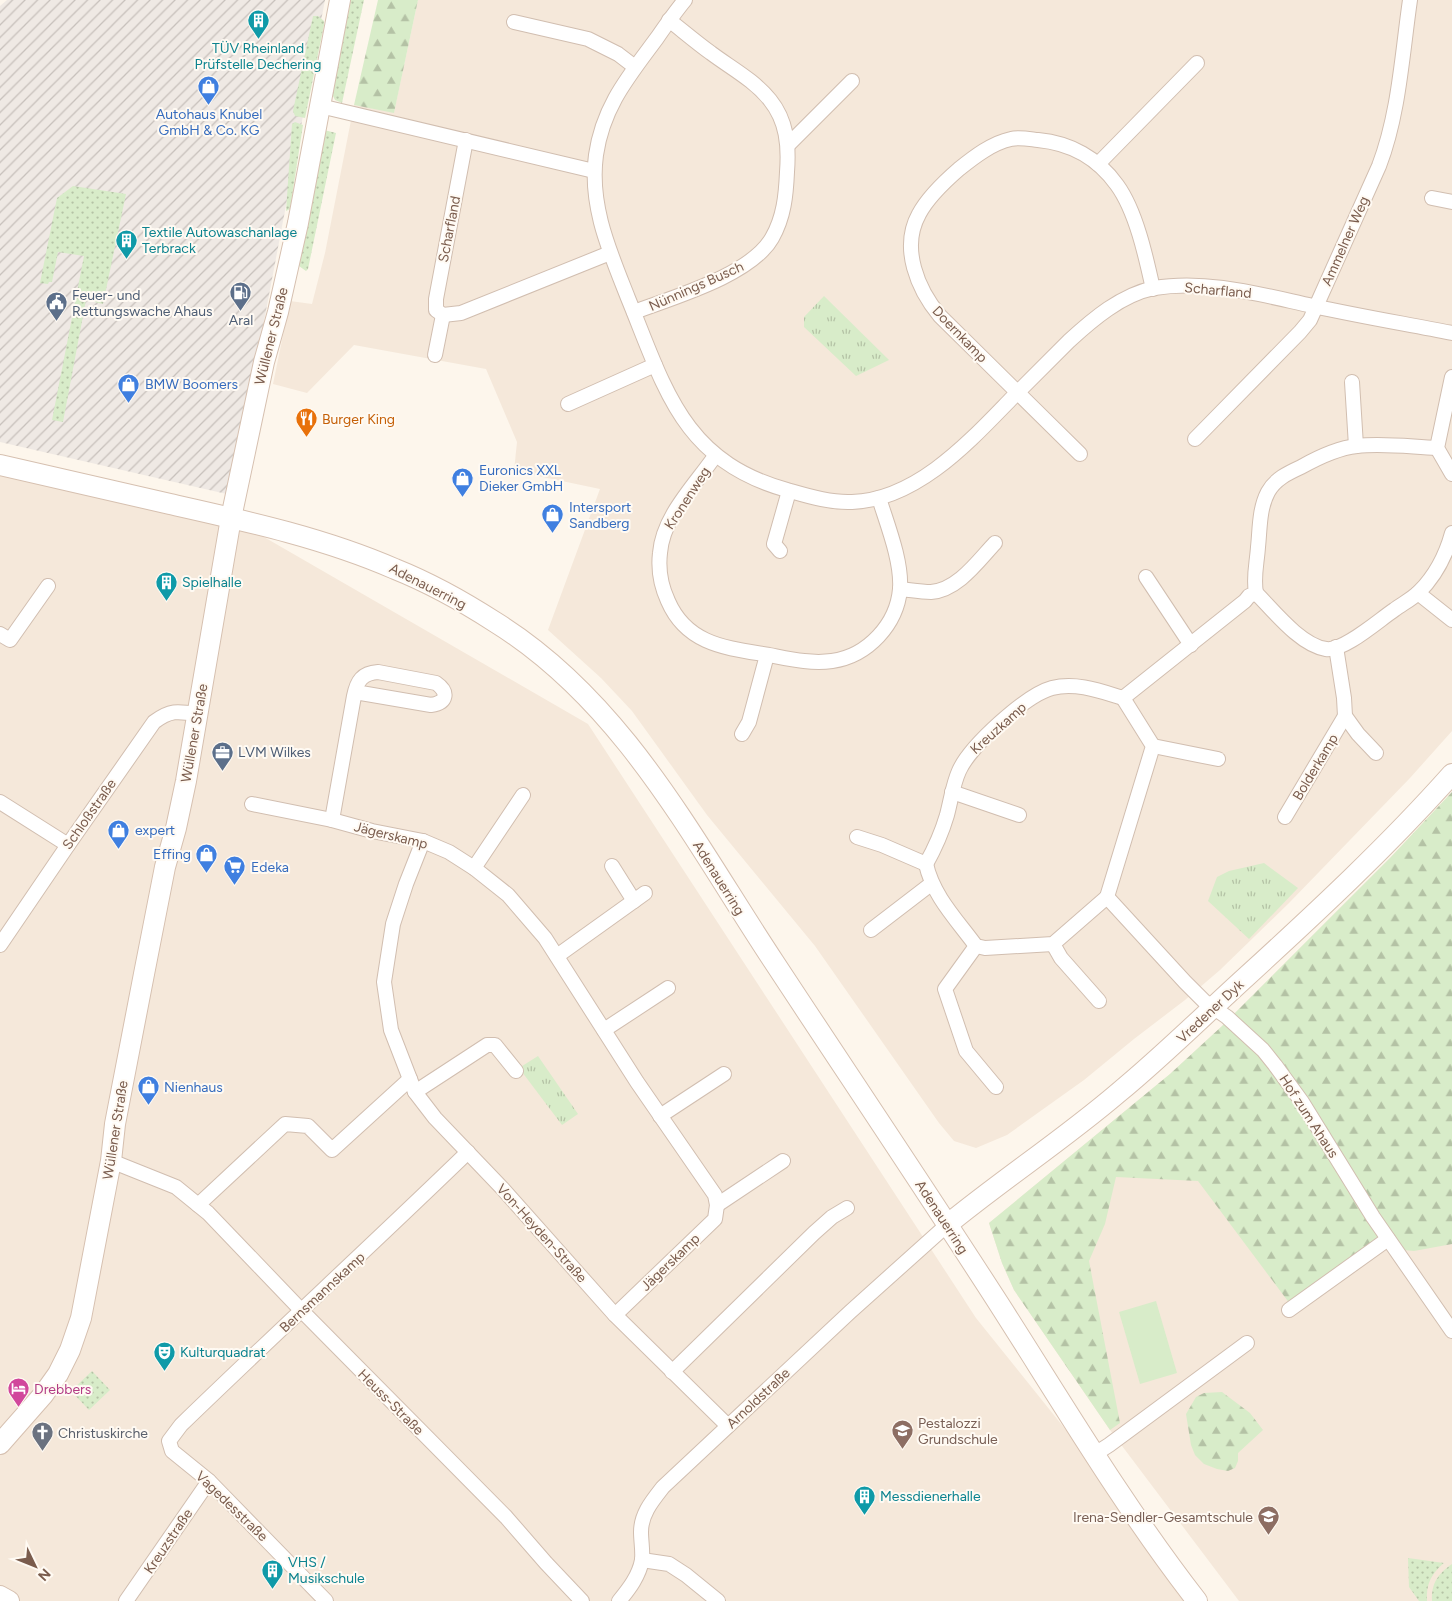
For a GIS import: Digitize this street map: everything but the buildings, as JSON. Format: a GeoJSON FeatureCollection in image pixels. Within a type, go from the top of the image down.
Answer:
{"type":"FeatureCollection","features":[{"type":"Feature","properties":{"kind":"main road","name":"Wüllener Straße"},"geometry":{"type":"LineString","coordinates":[[0,1444],[43,1395],[58,1374],[70,1350],[81,1318],[111,1161],[117,1115],[165,867],[186,781],[231,518],[264,362],[278,312],[296,232],[340,0]]}},
{"type":"Feature","properties":{"kind":"main road","name":"Adenauerring"},"geometry":{"type":"LineString","coordinates":[[0,465],[231,518],[326,544],[397,570],[497,622],[566,675],[608,719],[641,759],[672,804],[1095,1454],[1149,1536],[1196,1601]]}},
{"type":"Feature","properties":{"kind":"main road","name":"Vredener Dyk"},"geometry":{"type":"LineString","coordinates":[[947,1225],[972,1204],[1050,1148],[1117,1094],[1327,902],[1419,811],[1452,774]]}},
{"type":"Feature","properties":{"kind":"main road"},"geometry":{"type":"LineString","coordinates":[[0,1596],[8,1601]]}},
{"type":"Feature","properties":{"kind":"street","name":"Scharfland"},"geometry":{"type":"LineString","coordinates":[[685,0],[635,67],[610,106],[600,137],[594,171],[594,188],[610,254],[655,365],[683,420],[715,456],[753,478],[789,491],[836,502],[854,502],[879,498],[902,489],[930,472],[968,442],[1064,346],[1099,316],[1123,300],[1153,288],[1215,287],[1452,333]]}},
{"type":"Feature","properties":{"kind":"street","name":"Ammelner Weg"},"geometry":{"type":"LineString","coordinates":[[1195,440],[1310,320],[1388,143],[1393,123],[1410,0]]}},
{"type":"Feature","properties":{"kind":"street","name":"Nünnings Busch"},"geometry":{"type":"LineString","coordinates":[[634,312],[726,275],[758,257],[772,239],[785,201],[788,145],[782,120],[776,108],[762,90],[669,20]]}},
{"type":"Feature","properties":{"kind":"street"},"geometry":{"type":"LineString","coordinates":[[514,22],[588,39],[618,54],[635,67]]}},
{"type":"Feature","properties":{"kind":"street"},"geometry":{"type":"LineString","coordinates":[[1098,164],[1197,62]]}},
{"type":"Feature","properties":{"kind":"street"},"geometry":{"type":"LineString","coordinates":[[788,145],[852,82]]}},
{"type":"Feature","properties":{"kind":"street"},"geometry":{"type":"LineString","coordinates":[[320,106],[594,171]]}},
{"type":"Feature","properties":{"kind":"street","name":"Doernkamp"},"geometry":{"type":"LineString","coordinates":[[1017,393],[929,303],[918,281],[912,261],[912,243],[918,215],[938,188],[968,161],[980,153],[1011,139],[1046,141],[1069,146],[1087,155],[1118,185],[1132,215],[1147,261],[1153,288]]}},
{"type":"Feature","properties":{"kind":"street","name":"Scharfland"},"geometry":{"type":"LineString","coordinates":[[435,355],[443,315],[436,310],[436,299],[466,140]]}},
{"type":"Feature","properties":{"kind":"street"},"geometry":{"type":"LineString","coordinates":[[1432,198],[1452,202]]}},
{"type":"Feature","properties":{"kind":"street"},"geometry":{"type":"LineString","coordinates":[[443,315],[461,313],[610,254]]}},
{"type":"Feature","properties":{"kind":"street"},"geometry":{"type":"LineString","coordinates":[[568,404],[655,365]]}},
{"type":"Feature","properties":{"kind":"street"},"geometry":{"type":"LineString","coordinates":[[1452,377],[1437,448],[1452,474]]}},
{"type":"Feature","properties":{"kind":"street"},"geometry":{"type":"LineString","coordinates":[[1352,382],[1356,446]]}},
{"type":"Feature","properties":{"kind":"street"},"geometry":{"type":"LineString","coordinates":[[1017,393],[1080,454]]}},
{"type":"Feature","properties":{"kind":"street"},"geometry":{"type":"LineString","coordinates":[[1218,759],[1153,746],[1123,698],[1250,597],[1257,566],[1261,509],[1268,492],[1276,482],[1303,465],[1334,452],[1356,446],[1437,448]]}},
{"type":"Feature","properties":{"kind":"street","name":"Kronenweg"},"geometry":{"type":"LineString","coordinates":[[715,456],[667,527],[660,552],[661,580],[664,594],[677,617],[686,628],[696,636],[724,647],[754,654],[814,662],[834,661],[856,653],[871,644],[884,630],[896,610],[900,589],[897,560],[879,498]]}},
{"type":"Feature","properties":{"kind":"street"},"geometry":{"type":"LineString","coordinates":[[780,551],[774,544],[789,491]]}},
{"type":"Feature","properties":{"kind":"street"},"geometry":{"type":"LineString","coordinates":[[1250,597],[1303,639],[1318,648],[1328,650],[1349,642],[1418,593],[1446,552],[1452,533]]}},
{"type":"Feature","properties":{"kind":"street"},"geometry":{"type":"LineString","coordinates":[[900,589],[933,592],[945,588],[954,583],[995,543]]}},
{"type":"Feature","properties":{"kind":"street"},"geometry":{"type":"LineString","coordinates":[[1146,577],[1191,645]]}},
{"type":"Feature","properties":{"kind":"street"},"geometry":{"type":"LineString","coordinates":[[0,634],[10,640],[48,586]]}},
{"type":"Feature","properties":{"kind":"street"},"geometry":{"type":"LineString","coordinates":[[1418,593],[1452,620]]}},
{"type":"Feature","properties":{"kind":"street"},"geometry":{"type":"LineString","coordinates":[[1336,647],[1345,716]]}},
{"type":"Feature","properties":{"kind":"street"},"geometry":{"type":"LineString","coordinates":[[742,734],[749,722],[767,655]]}},
{"type":"Feature","properties":{"kind":"street"},"geometry":{"type":"LineString","coordinates":[[332,820],[356,685],[362,678],[370,673],[378,672],[436,683],[442,687],[445,693],[443,700],[439,704],[431,705],[355,692]]}},
{"type":"Feature","properties":{"kind":"street","name":"Kreuzkamp"},"geometry":{"type":"LineString","coordinates":[[926,864],[943,827],[959,771],[968,756],[1012,713],[1051,688],[1070,686],[1090,688],[1123,698]]}},
{"type":"Feature","properties":{"kind":"street","name":"Schloßstraße"},"geometry":{"type":"LineString","coordinates":[[0,944],[154,722],[165,714],[177,711],[197,714]]}},
{"type":"Feature","properties":{"kind":"street","name":"Bolderkamp"},"geometry":{"type":"LineString","coordinates":[[1285,817],[1345,716],[1358,734],[1376,753]]}},
{"type":"Feature","properties":{"kind":"street"},"geometry":{"type":"LineString","coordinates":[[857,837],[882,844],[926,864],[931,884],[937,895],[976,946],[986,948],[1053,944],[1107,896],[1153,746]]}},
{"type":"Feature","properties":{"kind":"street"},"geometry":{"type":"LineString","coordinates":[[952,792],[1019,815]]}},
{"type":"Feature","properties":{"kind":"street"},"geometry":{"type":"LineString","coordinates":[[474,868],[523,795]]}},
{"type":"Feature","properties":{"kind":"street"},"geometry":{"type":"LineString","coordinates":[[0,802],[68,845]]}},
{"type":"Feature","properties":{"kind":"street","name":"Jägerskamp"},"geometry":{"type":"LineString","coordinates":[[252,804],[332,820],[423,842],[449,852],[474,868],[508,895],[540,931],[660,1116],[714,1195],[717,1205],[716,1219],[615,1315]]}},
{"type":"Feature","properties":{"kind":"street","name":"Von-Heyden-Straße"},"geometry":{"type":"LineString","coordinates":[[423,842],[406,884],[393,924],[384,982],[391,1030],[412,1085],[435,1118],[615,1315],[728,1426]]}},
{"type":"Feature","properties":{"kind":"street"},"geometry":{"type":"LineString","coordinates":[[557,956],[640,897],[612,866]]}},
{"type":"Feature","properties":{"kind":"street"},"geometry":{"type":"LineString","coordinates":[[871,930],[931,884]]}},
{"type":"Feature","properties":{"kind":"street"},"geometry":{"type":"LineString","coordinates":[[1107,896],[1185,982],[1213,1008]]}},
{"type":"Feature","properties":{"kind":"street"},"geometry":{"type":"LineString","coordinates":[[1053,944],[1061,958],[1099,1001]]}},
{"type":"Feature","properties":{"kind":"street"},"geometry":{"type":"LineString","coordinates":[[976,946],[945,989],[966,1051],[996,1087]]}},
{"type":"Feature","properties":{"kind":"street"},"geometry":{"type":"LineString","coordinates":[[604,1030],[668,988]]}},
{"type":"Feature","properties":{"kind":"street","name":"Hof zum Ahaus"},"geometry":{"type":"LineString","coordinates":[[1213,1008],[1227,1017],[1263,1050],[1288,1081],[1388,1239],[1452,1331]]}},
{"type":"Feature","properties":{"kind":"street"},"geometry":{"type":"LineString","coordinates":[[198,1205],[284,1124],[308,1126],[332,1150],[412,1085],[487,1044],[495,1045],[516,1071]]}},
{"type":"Feature","properties":{"kind":"street"},"geometry":{"type":"LineString","coordinates":[[660,1116],[724,1074]]}},
{"type":"Feature","properties":{"kind":"street","name":"Bernsmannskamp"},"geometry":{"type":"LineString","coordinates":[[177,1456],[169,1445],[169,1440],[173,1433],[301,1310],[361,1256],[468,1152]]}},
{"type":"Feature","properties":{"kind":"street","name":"Heuss-Straße"},"geometry":{"type":"LineString","coordinates":[[111,1161],[176,1187],[208,1213],[506,1517],[582,1601]]}},
{"type":"Feature","properties":{"kind":"street"},"geometry":{"type":"LineString","coordinates":[[717,1205],[784,1161]]}},
{"type":"Feature","properties":{"kind":"street"},"geometry":{"type":"LineString","coordinates":[[672,1372],[814,1233],[832,1217],[847,1208]]}},
{"type":"Feature","properties":{"kind":"street","name":"Arnoldstraße"},"geometry":{"type":"LineString","coordinates":[[619,1601],[637,1576],[642,1560],[641,1530],[644,1516],[650,1503],[663,1488],[850,1312],[947,1225]]}},
{"type":"Feature","properties":{"kind":"street"},"geometry":{"type":"LineString","coordinates":[[1289,1310],[1388,1239]]}},
{"type":"Feature","properties":{"kind":"street"},"geometry":{"type":"LineString","coordinates":[[1095,1454],[1247,1343]]}},
{"type":"Feature","properties":{"kind":"street","name":"Vagedesstraße"},"geometry":{"type":"LineString","coordinates":[[177,1456],[209,1481],[326,1601]]}},
{"type":"Feature","properties":{"kind":"street","name":"Kreuzstraße"},"geometry":{"type":"LineString","coordinates":[[126,1601],[209,1481]]}},
{"type":"Feature","properties":{"kind":"street"},"geometry":{"type":"LineString","coordinates":[[642,1560],[669,1564],[718,1601]]}},
{"type":"Feature","properties":{"kind":"shaded area"},"geometry":{"type":"Polygon","coordinates":[[[7,0],[325,0],[231,495],[0,442],[0,6],[7,0]]]}},
{"type":"Feature","properties":{"kind":"shaded area"},"geometry":{"type":"Polygon","coordinates":[[[418,0],[1452,0],[1452,731],[1410,778],[1289,903],[1220,970],[1084,1080],[1007,1135],[976,1148],[954,1141],[939,1123],[815,946],[707,815],[632,711],[601,678],[548,630],[600,489],[514,471],[517,442],[486,369],[354,345],[307,393],[273,384],[290,301],[312,304],[325,253],[354,105],[394,112],[418,0]]]}},
{"type":"Feature","properties":{"kind":"shaded area"},"geometry":{"type":"Polygon","coordinates":[[[0,465],[231,518],[588,724],[976,1318],[1203,1601],[0,1601],[0,465]]]}},
{"type":"Feature","properties":{"kind":"shaded area"},"geometry":{"type":"Polygon","coordinates":[[[1452,792],[1452,1601],[1239,1601],[1110,1430],[1014,1290],[1002,1263],[989,1223],[1170,1074],[1221,1027],[1390,858],[1452,792]]]}},
{"type":"Feature","properties":{"kind":"green space"},"geometry":{"type":"Polygon","coordinates":[[[351,0],[364,0],[342,103],[335,100],[332,94],[351,0]]]}},
{"type":"Feature","properties":{"kind":"green space"},"geometry":{"type":"Polygon","coordinates":[[[378,0],[418,0],[394,113],[354,105],[378,0]]]}},
{"type":"Feature","properties":{"kind":"green space"},"geometry":{"type":"Polygon","coordinates":[[[313,16],[318,16],[324,21],[324,25],[305,118],[295,116],[293,111],[313,16]]]}},
{"type":"Feature","properties":{"kind":"green space"},"geometry":{"type":"Polygon","coordinates":[[[295,122],[303,125],[290,209],[286,211],[292,124],[295,122]]]}},
{"type":"Feature","properties":{"kind":"green space"},"geometry":{"type":"Polygon","coordinates":[[[324,130],[336,133],[308,269],[306,271],[299,266],[324,130]]]}},
{"type":"Feature","properties":{"kind":"green space"},"geometry":{"type":"Polygon","coordinates":[[[73,186],[126,194],[103,304],[86,300],[63,422],[52,420],[84,256],[58,252],[52,282],[48,284],[40,283],[57,198],[73,186]]]}},
{"type":"Feature","properties":{"kind":"green space"},"geometry":{"type":"Polygon","coordinates":[[[824,296],[889,360],[856,376],[804,327],[804,317],[824,296]]]}},
{"type":"Feature","properties":{"kind":"green space"},"geometry":{"type":"Polygon","coordinates":[[[1452,792],[1452,1244],[1414,1251],[1381,1248],[1290,1304],[1198,1181],[1116,1177],[1105,1224],[1089,1261],[1120,1423],[1110,1430],[1014,1290],[1002,1263],[989,1223],[1170,1074],[1221,1027],[1390,858],[1452,792]]]}},
{"type":"Feature","properties":{"kind":"green space"},"geometry":{"type":"Polygon","coordinates":[[[1264,863],[1298,888],[1249,939],[1208,901],[1217,877],[1229,871],[1264,863]]]}},
{"type":"Feature","properties":{"kind":"green space"},"geometry":{"type":"Polygon","coordinates":[[[538,1056],[578,1114],[562,1125],[519,1068],[538,1056]]]}},
{"type":"Feature","properties":{"kind":"green space"},"geometry":{"type":"Polygon","coordinates":[[[1156,1301],[1177,1373],[1140,1384],[1119,1312],[1156,1301]]]}},
{"type":"Feature","properties":{"kind":"green space"},"geometry":{"type":"Polygon","coordinates":[[[92,1371],[110,1390],[89,1410],[71,1391],[92,1371]]]}},
{"type":"Feature","properties":{"kind":"green space"},"geometry":{"type":"Polygon","coordinates":[[[1222,1392],[1250,1413],[1263,1430],[1238,1453],[1238,1461],[1235,1468],[1228,1471],[1204,1464],[1195,1455],[1191,1445],[1186,1414],[1196,1397],[1204,1393],[1222,1392]]]}},
{"type":"Feature","properties":{"kind":"green space"},"geometry":{"type":"Polygon","coordinates":[[[1408,1558],[1444,1563],[1430,1580],[1427,1589],[1427,1601],[1419,1601],[1409,1587],[1408,1558]]]}},
{"type":"Feature","properties":{"kind":"green space"},"geometry":{"type":"Polygon","coordinates":[[[1452,1564],[1452,1601],[1432,1601],[1436,1580],[1452,1564]]]}},
{"type":"Feature","properties":{"kind":"place","name":"TÜV Rheinland Prüfstelle Dechering"},"geometry":{"type":"Point","coordinates":[258,39]}},
{"type":"Feature","properties":{"kind":"place","name":"Autohaus Knubel GmbH & Co. KG"},"geometry":{"type":"Point","coordinates":[209,105]}},
{"type":"Feature","properties":{"kind":"place","name":"Textile Autowaschanlage Terbrack"},"geometry":{"type":"Point","coordinates":[126,259]}},
{"type":"Feature","properties":{"kind":"place","name":"Aral"},"geometry":{"type":"Point","coordinates":[241,311]}},
{"type":"Feature","properties":{"kind":"place","name":"Feuer- und Rettungswache Ahaus"},"geometry":{"type":"Point","coordinates":[56,322]}},
{"type":"Feature","properties":{"kind":"place","name":"BMW Boomers"},"geometry":{"type":"Point","coordinates":[129,403]}},
{"type":"Feature","properties":{"kind":"place","name":"Burger King"},"geometry":{"type":"Point","coordinates":[306,438]}},
{"type":"Feature","properties":{"kind":"place","name":"Euronics XXL Dieker GmbH"},"geometry":{"type":"Point","coordinates":[463,497]}},
{"type":"Feature","properties":{"kind":"place","name":"Intersport Sandberg"},"geometry":{"type":"Point","coordinates":[553,534]}},
{"type":"Feature","properties":{"kind":"place","name":"Spielhalle"},"geometry":{"type":"Point","coordinates":[166,601]}},
{"type":"Feature","properties":{"kind":"place","name":"LVM Wilkes"},"geometry":{"type":"Point","coordinates":[222,771]}},
{"type":"Feature","properties":{"kind":"place","name":"expert"},"geometry":{"type":"Point","coordinates":[119,849]}},
{"type":"Feature","properties":{"kind":"place","name":"Effing"},"geometry":{"type":"Point","coordinates":[207,873]}},
{"type":"Feature","properties":{"kind":"place","name":"Edeka"},"geometry":{"type":"Point","coordinates":[235,886]}},
{"type":"Feature","properties":{"kind":"place","name":"Nienhaus"},"geometry":{"type":"Point","coordinates":[148,1106]}},
{"type":"Feature","properties":{"kind":"place","name":"Kulturquadrat"},"geometry":{"type":"Point","coordinates":[164,1371]}},
{"type":"Feature","properties":{"kind":"place","name":"Drebbers"},"geometry":{"type":"Point","coordinates":[18,1408]}},
{"type":"Feature","properties":{"kind":"place","name":"Pestalozzi Grundschule"},"geometry":{"type":"Point","coordinates":[902,1450]}},
{"type":"Feature","properties":{"kind":"place","name":"Christuskirche"},"geometry":{"type":"Point","coordinates":[42,1452]}},
{"type":"Feature","properties":{"kind":"place","name":"Messdienerhalle"},"geometry":{"type":"Point","coordinates":[864,1515]}},
{"type":"Feature","properties":{"kind":"place","name":"Irena-Sendler-Gesamtschule"},"geometry":{"type":"Point","coordinates":[1269,1536]}},
{"type":"Feature","properties":{"kind":"place","name":"VHS / Musikschule"},"geometry":{"type":"Point","coordinates":[272,1589]}}]}
